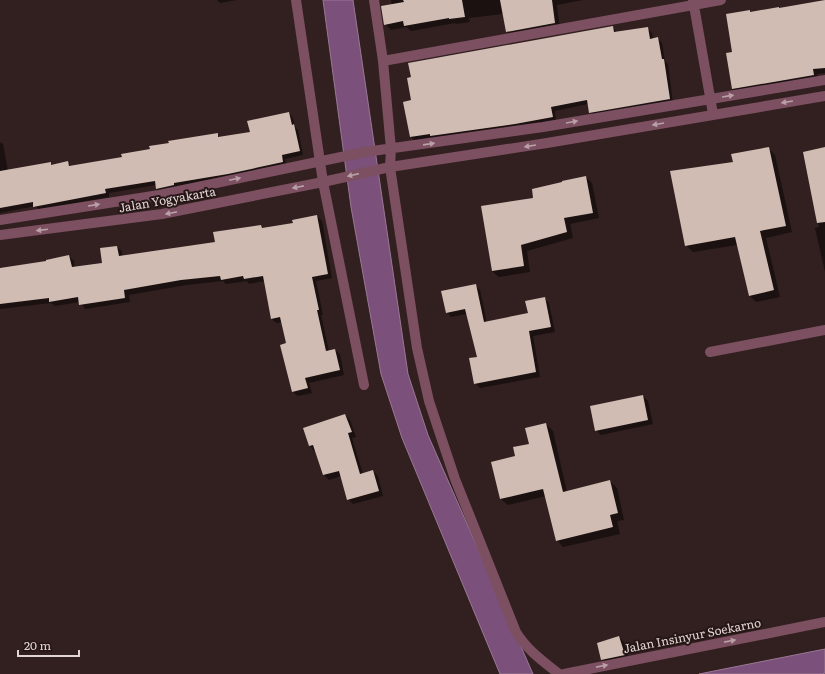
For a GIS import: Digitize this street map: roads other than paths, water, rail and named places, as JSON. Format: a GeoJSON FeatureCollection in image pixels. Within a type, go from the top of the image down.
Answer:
{"type":"FeatureCollection","features":[{"type":"Feature","properties":{"kind":"street"},"geometry":{"type":"LineString","coordinates":[[296,0],[320,161],[364,385]]}},
{"type":"Feature","properties":{"kind":"street"},"geometry":{"type":"LineString","coordinates":[[374,0],[383,61],[391,149],[390,167],[418,356],[429,401],[452,472],[516,632],[533,654],[559,674]]}},
{"type":"Feature","properties":{"kind":"street"},"geometry":{"type":"LineString","coordinates":[[383,61],[693,2],[721,0]]}},
{"type":"Feature","properties":{"kind":"street"},"geometry":{"type":"LineString","coordinates":[[693,2],[713,114]]}},
{"type":"Feature","properties":{"kind":"street"},"geometry":{"type":"LineString","coordinates":[[0,220],[159,195],[365,152],[543,127],[825,80]]}},
{"type":"Feature","properties":{"kind":"street","name":"Jalan Yogyakarta"},"geometry":{"type":"LineString","coordinates":[[0,235],[162,214],[324,182],[390,167],[547,143],[825,96]]}},
{"type":"Feature","properties":{"kind":"street"},"geometry":{"type":"LineString","coordinates":[[710,352],[825,330]]}},
{"type":"Feature","properties":{"kind":"street","name":"Jalan Insinyur Soekarno"},"geometry":{"type":"LineString","coordinates":[[564,674],[825,622]]}}]}
